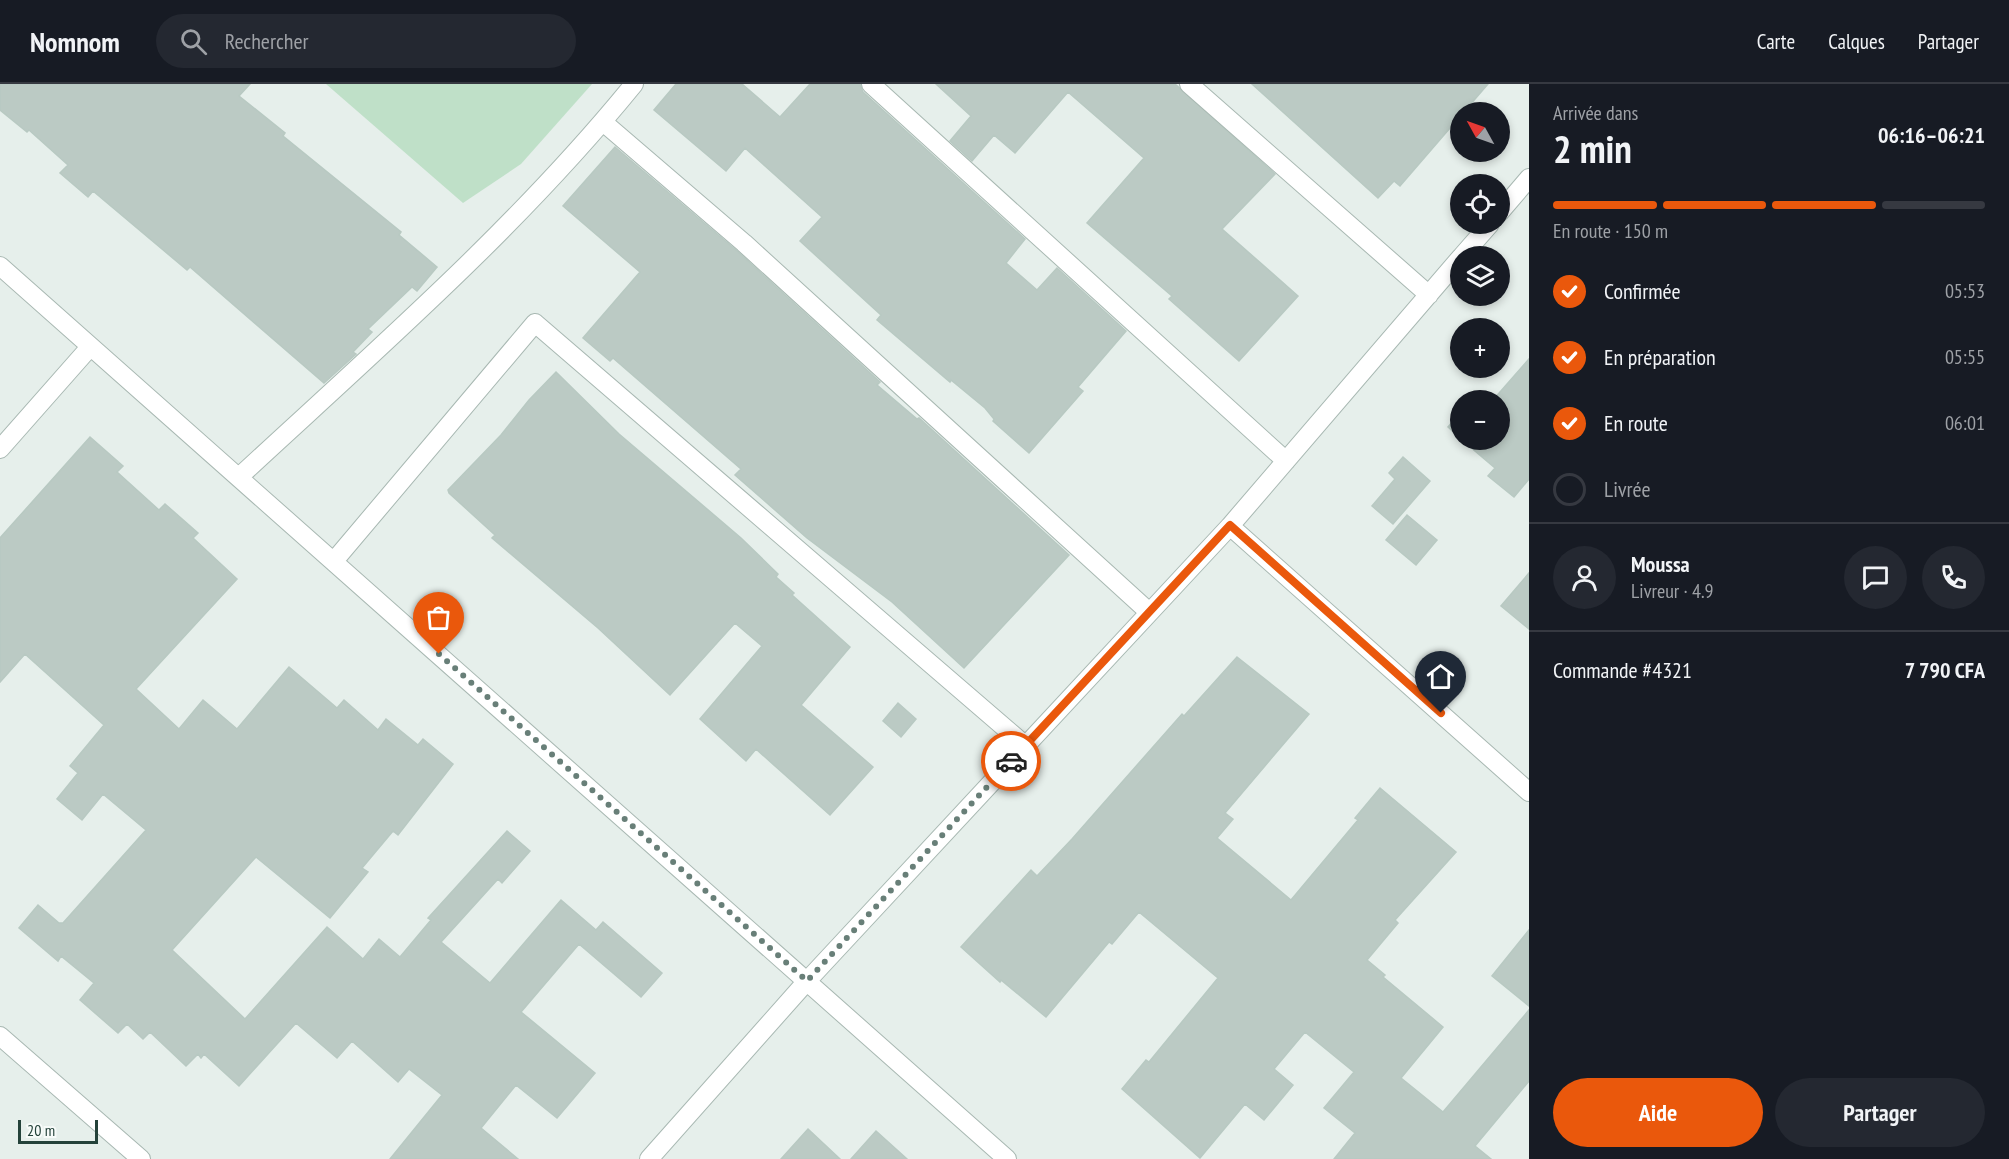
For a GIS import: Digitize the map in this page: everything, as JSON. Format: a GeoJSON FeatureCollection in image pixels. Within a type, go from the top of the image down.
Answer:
{"type":"FeatureCollection","features":[{"type":"Feature","properties":{"kind":"street"},"geometry":{"type":"LineString","coordinates":[[239,477],[483,252],[603,122],[634,84]]}},
{"type":"Feature","properties":{"kind":"street"},"geometry":{"type":"LineString","coordinates":[[871,84],[1286,461]]}},
{"type":"Feature","properties":{"kind":"street"},"geometry":{"type":"LineString","coordinates":[[1189,84],[1429,295]]}},
{"type":"Feature","properties":{"kind":"street"},"geometry":{"type":"LineString","coordinates":[[603,122],[753,251],[1149,612]]}},
{"type":"Feature","properties":{"kind":"street"},"geometry":{"type":"LineString","coordinates":[[1510,200],[1529,178]]}},
{"type":"Feature","properties":{"kind":"street"},"geometry":{"type":"LineString","coordinates":[[1471,246],[1481,234]]}},
{"type":"Feature","properties":{"kind":"street"},"geometry":{"type":"LineString","coordinates":[[0,266],[1007,1159]]}},
{"type":"Feature","properties":{"kind":"street"},"geometry":{"type":"LineString","coordinates":[[649,1159],[807,981],[1230,525],[1450,270]]}},
{"type":"Feature","properties":{"kind":"street"},"geometry":{"type":"LineString","coordinates":[[334,561],[535,323],[1026,746]]}},
{"type":"Feature","properties":{"kind":"street"},"geometry":{"type":"LineString","coordinates":[[0,449],[90,347]]}},
{"type":"Feature","properties":{"kind":"street"},"geometry":{"type":"LineString","coordinates":[[1230,525],[1529,792]]}},
{"type":"Feature","properties":{"kind":"street"},"geometry":{"type":"LineString","coordinates":[[0,1036],[141,1159]]}},
{"type":"Feature","properties":{"kind":"green space"},"geometry":{"type":"Polygon","coordinates":[[[326,84],[592,84],[521,164],[463,203],[326,84]]]}},
{"type":"Feature","properties":{"kind":"building"},"geometry":{"type":"Polygon","coordinates":[[[0,84],[250,84],[239,96],[285,133],[283,136],[401,232],[399,235],[437,267],[417,291],[412,287],[368,329],[372,332],[353,352],[356,354],[324,383],[190,267],[187,270],[93,191],[88,197],[60,173],[68,165],[29,130],[27,132],[0,110],[0,84]]]}},
{"type":"Feature","properties":{"kind":"building"},"geometry":{"type":"Polygon","coordinates":[[[676,84],[742,84],[780,117],[810,84],[860,84],[863,92],[1025,239],[1006,263],[1037,290],[1057,268],[1126,331],[1078,387],[1083,391],[1029,453],[993,421],[994,419],[985,408],[951,380],[950,382],[877,320],[881,315],[800,241],[822,217],[745,148],[726,171],[654,110],[676,84]]]}},
{"type":"Feature","properties":{"kind":"building"},"geometry":{"type":"Polygon","coordinates":[[[936,84],[1175,84],[1275,174],[1222,229],[1298,296],[1239,361],[1169,299],[1172,296],[1087,223],[1144,158],[1068,92],[1015,153],[994,135],[972,161],[950,141],[971,116],[936,84]]]}},
{"type":"Feature","properties":{"kind":"building"},"geometry":{"type":"Polygon","coordinates":[[[1252,84],[1488,84],[1472,102],[1450,102],[1450,128],[1400,186],[1394,181],[1378,198],[1252,84]]]}},
{"type":"Feature","properties":{"kind":"building"},"geometry":{"type":"Polygon","coordinates":[[[615,147],[737,251],[880,382],[877,385],[917,419],[919,418],[1069,555],[964,668],[892,602],[807,538],[735,475],[741,469],[613,358],[610,361],[583,338],[640,272],[563,206],[615,147]]]}},
{"type":"Feature","properties":{"kind":"building"},"geometry":{"type":"Polygon","coordinates":[[[1529,359],[1529,479],[1514,497],[1488,476],[1495,468],[1474,450],[1510,450],[1510,390],[1502,390],[1529,359]]]}},
{"type":"Feature","properties":{"kind":"building"},"geometry":{"type":"Polygon","coordinates":[[[556,372],[619,434],[741,538],[778,574],[776,577],[794,593],[792,595],[850,647],[801,705],[873,767],[830,815],[756,749],[746,761],[700,719],[762,646],[735,623],[670,695],[598,628],[492,538],[495,535],[449,493],[448,490],[501,435],[529,400],[556,372]]]}},
{"type":"Feature","properties":{"kind":"building"},"geometry":{"type":"Polygon","coordinates":[[[90,437],[123,466],[117,472],[159,510],[165,504],[198,533],[193,538],[237,579],[136,689],[179,729],[203,700],[237,729],[289,667],[337,708],[344,700],[378,730],[386,719],[418,745],[423,739],[453,764],[398,835],[393,831],[362,868],[368,872],[330,918],[256,857],[172,950],[245,1019],[327,927],[363,959],[379,939],[400,957],[431,920],[428,918],[507,831],[530,851],[502,883],[498,879],[441,942],[490,983],[561,900],[596,930],[603,922],[662,973],[641,997],[579,944],[521,1012],[595,1073],[557,1118],[516,1085],[481,1128],[518,1159],[390,1159],[442,1095],[409,1069],[398,1082],[352,1041],[337,1058],[296,1023],[239,1086],[204,1054],[201,1058],[198,1054],[186,1066],[150,1032],[143,1039],[127,1024],[118,1033],[80,1000],[94,983],[61,956],[58,961],[19,928],[38,905],[59,923],[63,923],[146,830],[103,794],[82,820],[57,799],[78,773],[70,766],[104,725],[25,654],[0,682],[0,538],[90,437]]]}},
{"type":"Feature","properties":{"kind":"building"},"geometry":{"type":"Polygon","coordinates":[[[1403,457],[1430,481],[1393,524],[1372,506],[1395,479],[1389,473],[1403,457]]]}},
{"type":"Feature","properties":{"kind":"building"},"geometry":{"type":"Polygon","coordinates":[[[1407,515],[1437,540],[1416,565],[1386,540],[1407,515]]]}},
{"type":"Feature","properties":{"kind":"building"},"geometry":{"type":"Polygon","coordinates":[[[1529,573],[1529,629],[1501,606],[1529,573]]]}},
{"type":"Feature","properties":{"kind":"building"},"geometry":{"type":"Polygon","coordinates":[[[1237,657],[1309,714],[1225,813],[1233,819],[1217,838],[1291,900],[1358,820],[1355,818],[1380,788],[1456,852],[1395,920],[1398,923],[1367,960],[1385,975],[1383,977],[1443,1027],[1401,1078],[1443,1112],[1529,1010],[1529,1081],[1475,1146],[1491,1159],[1334,1159],[1355,1133],[1324,1108],[1354,1072],[1305,1032],[1274,1069],[1293,1085],[1264,1120],[1245,1104],[1200,1158],[1122,1089],[1146,1060],[1149,1062],[1218,978],[1139,912],[1112,944],[1109,942],[1046,1017],[1001,980],[1000,982],[961,947],[1031,870],[1037,876],[1182,714],[1184,716],[1237,657]]]}},
{"type":"Feature","properties":{"kind":"building"},"geometry":{"type":"Polygon","coordinates":[[[898,703],[916,719],[901,737],[883,721],[898,703]]]}},
{"type":"Feature","properties":{"kind":"building"},"geometry":{"type":"Polygon","coordinates":[[[1529,930],[1529,1006],[1492,976],[1529,930]]]}},
{"type":"Feature","properties":{"kind":"building"},"geometry":{"type":"Polygon","coordinates":[[[808,1129],[840,1159],[781,1159],[808,1129]]]}},
{"type":"Feature","properties":{"kind":"building"},"geometry":{"type":"Polygon","coordinates":[[[876,1131],[907,1159],[851,1159],[876,1131]]]}},
{"type":"Feature","properties":{"kind":"way so far"},"geometry":{"type":"LineString","coordinates":[[439,654],[807,981],[1011,761]]}},
{"type":"Feature","properties":{"kind":"route"},"geometry":{"type":"LineString","coordinates":[[1011,761],[1230,525],[1441,713]]}}]}
